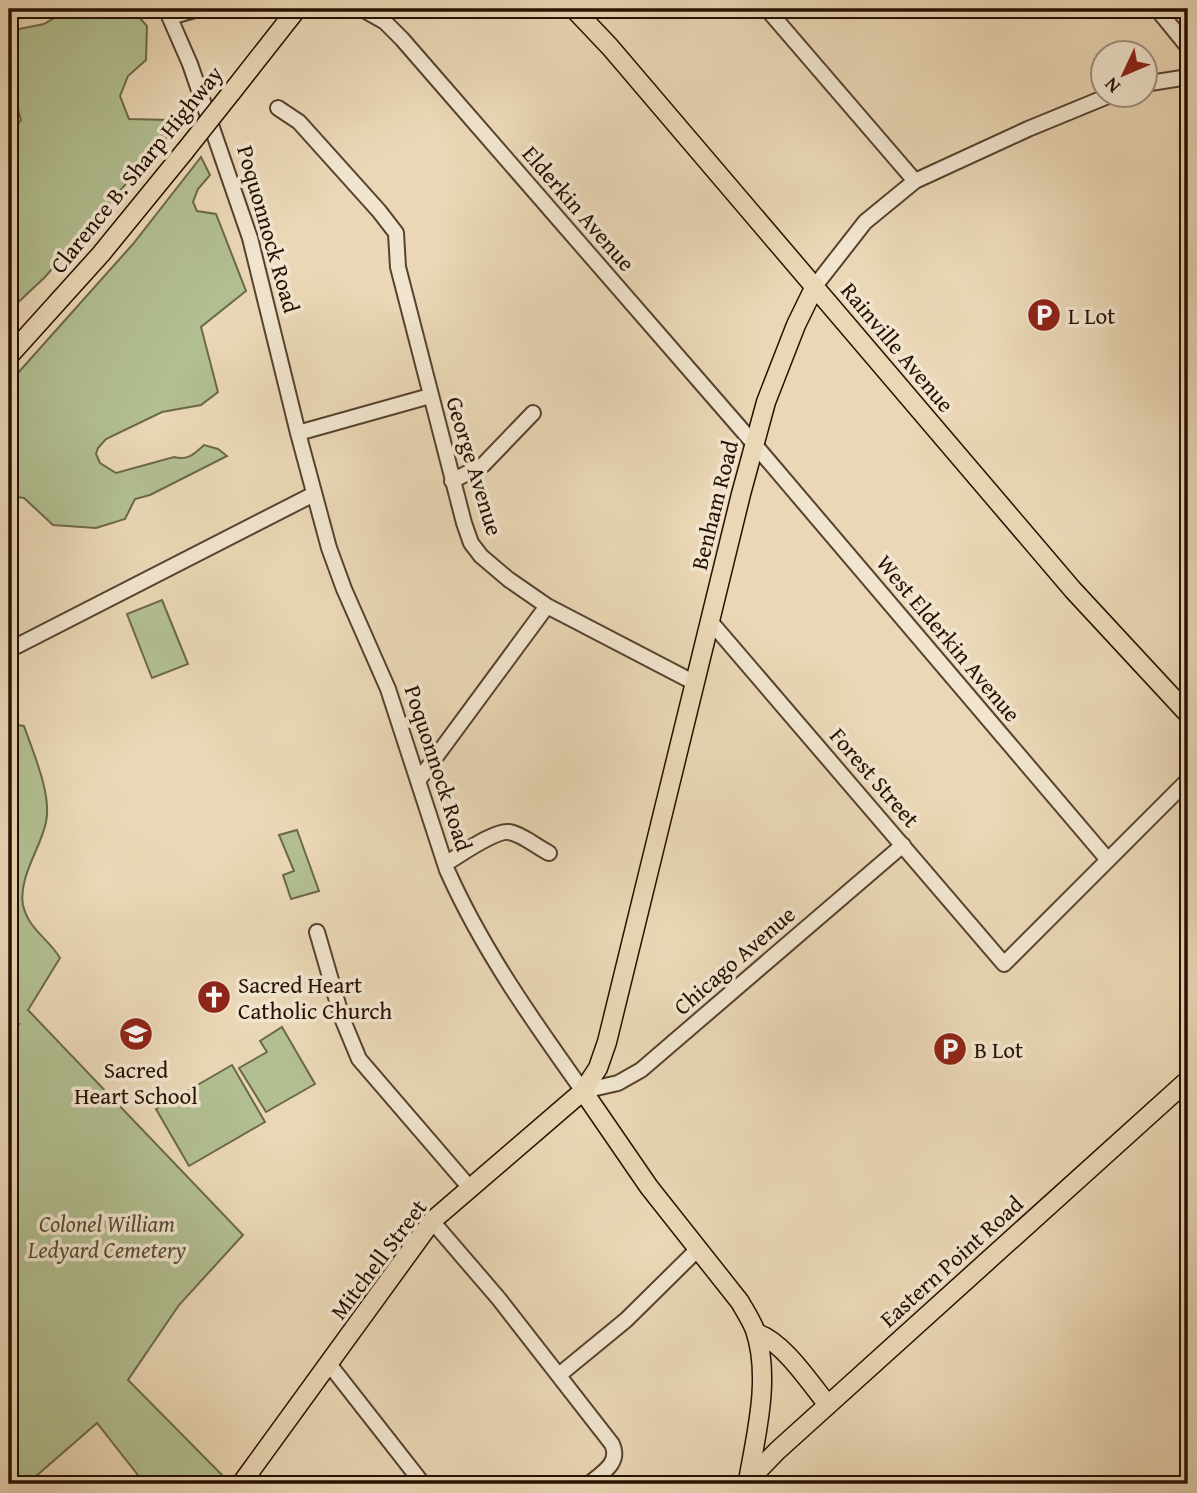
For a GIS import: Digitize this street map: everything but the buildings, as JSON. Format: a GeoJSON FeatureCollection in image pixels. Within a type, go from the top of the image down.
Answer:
{"type":"FeatureCollection","features":[{"type":"Feature","properties":{"kind":"main road","name":"Clarence B. Sharp Highway"},"geometry":{"type":"LineString","coordinates":[[9,356],[145,203],[297,9]]}},
{"type":"Feature","properties":{"kind":"main road","name":"Rainville Avenue"},"geometry":{"type":"LineString","coordinates":[[574,9],[610,47],[1073,590],[1188,714]]}},
{"type":"Feature","properties":{"kind":"main road","name":"Benham Road"},"geometry":{"type":"LineString","coordinates":[[583,1091],[598,1068],[607,1042],[766,402],[796,325],[815,286]]}},
{"type":"Feature","properties":{"kind":"main road","name":"Eastern Point Road"},"geometry":{"type":"LineString","coordinates":[[747,1483],[828,1405],[1188,1080]]}},
{"type":"Feature","properties":{"kind":"main road","name":"Mitchell Street"},"geometry":{"type":"LineString","coordinates":[[241,1484],[432,1221],[583,1091]]}},
{"type":"Feature","properties":{"kind":"main road","name":"Poquonnock Road"},"geometry":{"type":"LineString","coordinates":[[583,1091],[649,1187],[740,1302],[756,1333],[761,1375],[747,1483]]}},
{"type":"Feature","properties":{"kind":"main road"},"geometry":{"type":"LineString","coordinates":[[756,1333],[769,1339],[783,1351],[828,1405]]}},
{"type":"Feature","properties":{"kind":"street"},"geometry":{"type":"LineString","coordinates":[[168,13],[198,9]]}},
{"type":"Feature","properties":{"kind":"street","name":"Elderkin Avenue"},"geometry":{"type":"LineString","coordinates":[[362,9],[399,36],[755,445]]}},
{"type":"Feature","properties":{"kind":"street"},"geometry":{"type":"LineString","coordinates":[[767,9],[915,181]]}},
{"type":"Feature","properties":{"kind":"street"},"geometry":{"type":"LineString","coordinates":[[1157,9],[1188,47]]}},
{"type":"Feature","properties":{"kind":"street","name":"Poquonnock Road"},"geometry":{"type":"LineString","coordinates":[[168,13],[190,64],[250,238],[314,494],[344,589],[388,689],[445,864],[458,895],[507,980],[583,1091]]}},
{"type":"Feature","properties":{"kind":"street"},"geometry":{"type":"LineString","coordinates":[[1158,82],[1188,77]]}},
{"type":"Feature","properties":{"kind":"street","name":"Benham Road"},"geometry":{"type":"LineString","coordinates":[[815,286],[865,222],[915,181],[1088,105]]}},
{"type":"Feature","properties":{"kind":"street","name":"George Avenue"},"geometry":{"type":"LineString","coordinates":[[278,108],[299,122],[396,233],[398,267],[452,481],[471,543],[500,574],[547,606],[695,683]]}},
{"type":"Feature","properties":{"kind":"street"},"geometry":{"type":"LineString","coordinates":[[298,433],[430,396]]}},
{"type":"Feature","properties":{"kind":"street"},"geometry":{"type":"LineString","coordinates":[[452,481],[483,465],[533,413]]}},
{"type":"Feature","properties":{"kind":"street","name":"West Elderkin Avenue"},"geometry":{"type":"LineString","coordinates":[[755,445],[1108,860]]}},
{"type":"Feature","properties":{"kind":"street"},"geometry":{"type":"LineString","coordinates":[[9,650],[314,494]]}},
{"type":"Feature","properties":{"kind":"street"},"geometry":{"type":"LineString","coordinates":[[418,781],[547,606]]}},
{"type":"Feature","properties":{"kind":"street","name":"Forest Street"},"geometry":{"type":"LineString","coordinates":[[710,621],[1004,964],[1108,860]]}},
{"type":"Feature","properties":{"kind":"street"},"geometry":{"type":"LineString","coordinates":[[1108,860],[1188,780]]}},
{"type":"Feature","properties":{"kind":"street"},"geometry":{"type":"LineString","coordinates":[[445,864],[505,832],[514,834],[548,853]]}},
{"type":"Feature","properties":{"kind":"street","name":"Chicago Avenue"},"geometry":{"type":"LineString","coordinates":[[583,1091],[618,1083],[641,1070],[903,845]]}},
{"type":"Feature","properties":{"kind":"street"},"geometry":{"type":"LineString","coordinates":[[317,932],[342,1018],[362,1065],[470,1188]]}},
{"type":"Feature","properties":{"kind":"street"},"geometry":{"type":"LineString","coordinates":[[432,1221],[612,1444],[615,1456],[609,1467],[589,1484]]}},
{"type":"Feature","properties":{"kind":"street"},"geometry":{"type":"LineString","coordinates":[[559,1375],[626,1320],[698,1250]]}},
{"type":"Feature","properties":{"kind":"street"},"geometry":{"type":"LineString","coordinates":[[329,1364],[423,1484]]}},
{"type":"Feature","properties":{"kind":"green space"},"geometry":{"type":"Polygon","coordinates":[[[69,9],[132,9],[147,26],[146,60],[128,76],[120,96],[129,119],[170,120],[173,130],[45,277],[9,311],[9,135],[21,120],[9,78],[9,31],[44,24],[69,9]]]}},
{"type":"Feature","properties":{"kind":"green space"},"geometry":{"type":"Polygon","coordinates":[[[201,157],[210,175],[198,189],[193,202],[197,211],[216,214],[246,291],[201,327],[218,392],[201,405],[162,412],[106,439],[96,454],[100,463],[116,473],[174,457],[187,457],[204,445],[218,449],[227,456],[150,495],[135,499],[125,519],[96,528],[53,525],[24,498],[9,496],[9,383],[133,244],[201,157]]]}},
{"type":"Feature","properties":{"kind":"green space"},"geometry":{"type":"Polygon","coordinates":[[[162,600],[188,664],[152,678],[127,614],[162,600]]]}},
{"type":"Feature","properties":{"kind":"green space","name":"Colonel William Ledyard Cemetery"},"geometry":{"type":"Polygon","coordinates":[[[9,724],[24,726],[41,774],[47,811],[43,832],[24,884],[23,905],[29,921],[60,958],[28,1010],[243,1235],[179,1305],[128,1380],[226,1479],[221,1484],[145,1484],[97,1423],[27,1484],[9,1484],[9,1042],[19,1024],[9,1023],[9,724]]]}},
{"type":"Feature","properties":{"kind":"green space"},"geometry":{"type":"Polygon","coordinates":[[[297,830],[319,891],[291,899],[283,875],[294,871],[279,835],[297,830]]]}},
{"type":"Feature","properties":{"kind":"green space"},"geometry":{"type":"Polygon","coordinates":[[[282,1027],[315,1084],[266,1112],[239,1068],[267,1052],[260,1041],[282,1027]]]}},
{"type":"Feature","properties":{"kind":"green space"},"geometry":{"type":"Polygon","coordinates":[[[232,1065],[265,1122],[189,1166],[156,1109],[232,1065]]]}},
{"type":"Feature","properties":{"kind":"place","name":"L Lot"},"geometry":{"type":"Point","coordinates":[1044,315]}},
{"type":"Feature","properties":{"kind":"place","name":"Sacred Heart Catholic Church"},"geometry":{"type":"Point","coordinates":[214,997]}},
{"type":"Feature","properties":{"kind":"place","name":"Sacred Heart School"},"geometry":{"type":"Point","coordinates":[136,1034]}},
{"type":"Feature","properties":{"kind":"place","name":"B Lot"},"geometry":{"type":"Point","coordinates":[950,1049]}}]}
